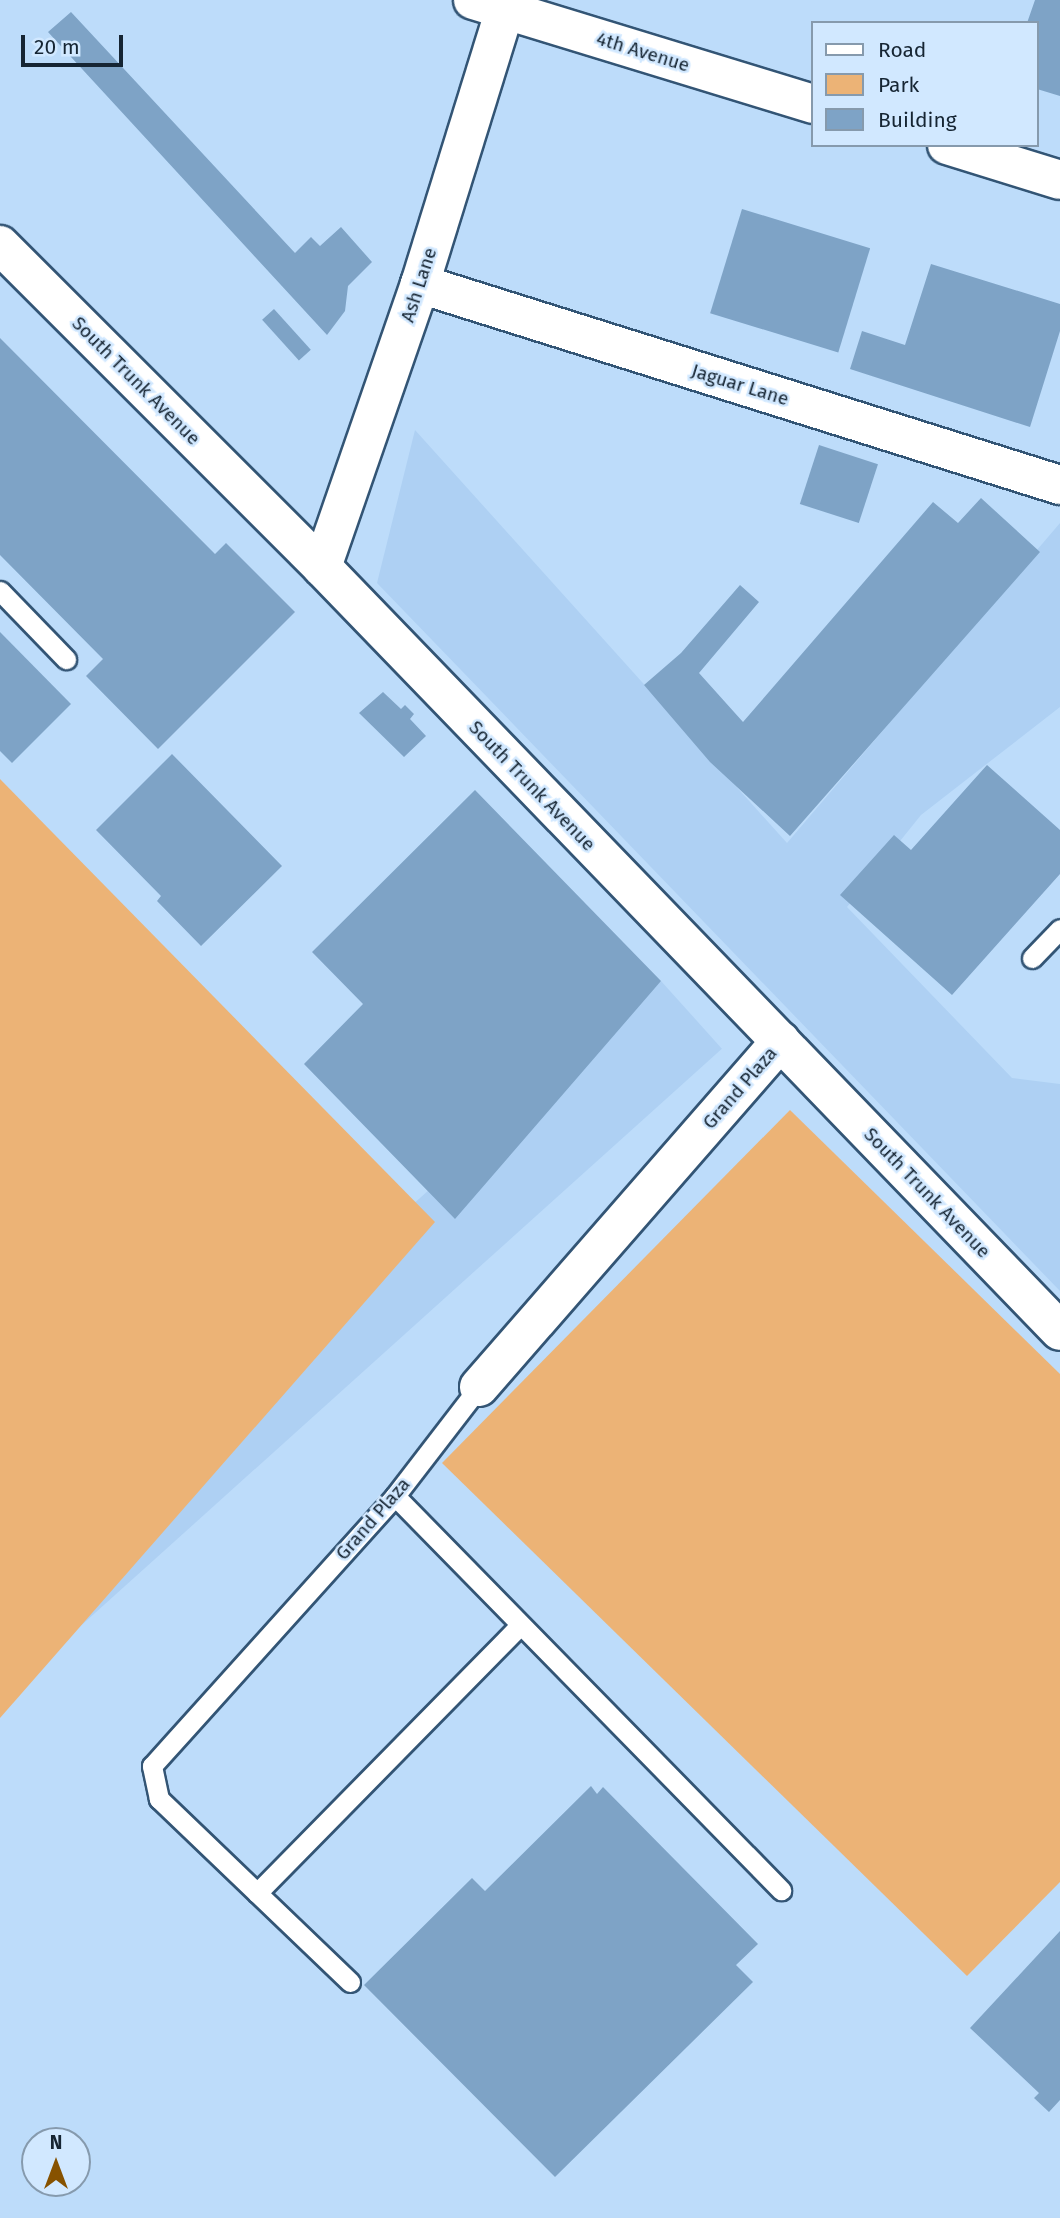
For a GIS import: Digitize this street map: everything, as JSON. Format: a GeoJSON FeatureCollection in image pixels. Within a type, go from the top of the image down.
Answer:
{"type":"FeatureCollection","features":[{"type":"Feature","properties":{"kind":"street","name":"4th Avenue"},"geometry":{"type":"LineString","coordinates":[[495,3],[811,103]]}},
{"type":"Feature","properties":{"kind":"street","name":"Ash Lane"},"geometry":{"type":"LineString","coordinates":[[322,567],[420,284],[495,3]]}},
{"type":"Feature","properties":{"kind":"street"},"geometry":{"type":"LineString","coordinates":[[953,147],[1060,180]]}},
{"type":"Feature","properties":{"kind":"street","name":"South Trunk Avenue"},"geometry":{"type":"LineString","coordinates":[[0,245],[322,567],[1060,1331]]}},
{"type":"Feature","properties":{"kind":"street","name":"Jaguar Lane"},"geometry":{"type":"LineString","coordinates":[[420,284],[1060,485]]}},
{"type":"Feature","properties":{"kind":"street","name":"Grand Plaza"},"geometry":{"type":"LineString","coordinates":[[478,1387],[781,1041]]}},
{"type":"Feature","properties":{"kind":"lane"},"geometry":{"type":"LineString","coordinates":[[0,591],[66,659]]}},
{"type":"Feature","properties":{"kind":"lane"},"geometry":{"type":"LineString","coordinates":[[1032,958],[1060,929]]}},
{"type":"Feature","properties":{"kind":"lane","name":"Grand Plaza"},"geometry":{"type":"LineString","coordinates":[[350,1982],[159,1799],[152,1766],[395,1496],[478,1387]]}},
{"type":"Feature","properties":{"kind":"lane"},"geometry":{"type":"LineString","coordinates":[[395,1496],[781,1890]]}},
{"type":"Feature","properties":{"kind":"lane"},"geometry":{"type":"LineString","coordinates":[[257,1892],[520,1625]]}},
{"type":"Feature","properties":{"kind":"shaded area"},"geometry":{"type":"Polygon","coordinates":[[[415,430],[787,843],[1060,523],[1060,707],[921,815],[847,907],[1012,1078],[1060,1084],[1060,1291],[377,583],[415,430]]]}},
{"type":"Feature","properties":{"kind":"shaded area"},"geometry":{"type":"Polygon","coordinates":[[[661,981],[722,1049],[0,1699],[0,1576],[661,981]]]}},
{"type":"Feature","properties":{"kind":"green space"},"geometry":{"type":"Polygon","coordinates":[[[0,779],[435,1222],[0,1718],[0,779]]]}},
{"type":"Feature","properties":{"kind":"green space"},"geometry":{"type":"Polygon","coordinates":[[[790,1110],[1060,1374],[1060,1882],[967,1976],[442,1463],[790,1110]]]}},
{"type":"Feature","properties":{"kind":"building"},"geometry":{"type":"Polygon","coordinates":[[[1035,0],[1060,0],[1060,96],[1039,90],[1039,21],[1028,21],[1035,0]]]}},
{"type":"Feature","properties":{"kind":"building"},"geometry":{"type":"Polygon","coordinates":[[[71,12],[295,253],[311,237],[320,246],[341,227],[372,262],[348,286],[345,311],[327,335],[48,32],[71,12]]]}},
{"type":"Feature","properties":{"kind":"building"},"geometry":{"type":"Polygon","coordinates":[[[742,209],[870,248],[838,352],[710,313],[742,209]]]}},
{"type":"Feature","properties":{"kind":"building"},"geometry":{"type":"Polygon","coordinates":[[[931,264],[1060,304],[1060,331],[1030,427],[850,369],[862,331],[905,345],[931,264]]]}},
{"type":"Feature","properties":{"kind":"building"},"geometry":{"type":"Polygon","coordinates":[[[274,309],[311,350],[299,361],[262,320],[274,309]]]}},
{"type":"Feature","properties":{"kind":"building"},"geometry":{"type":"Polygon","coordinates":[[[0,338],[215,554],[226,543],[295,612],[158,749],[86,676],[103,659],[0,555],[0,338]]]}},
{"type":"Feature","properties":{"kind":"building"},"geometry":{"type":"Polygon","coordinates":[[[819,445],[878,464],[859,523],[800,504],[819,445]]]}},
{"type":"Feature","properties":{"kind":"building"},"geometry":{"type":"Polygon","coordinates":[[[981,498],[1040,552],[790,836],[710,762],[644,685],[681,653],[740,585],[759,602],[699,673],[743,722],[933,502],[958,523],[981,498]]]}},
{"type":"Feature","properties":{"kind":"building"},"geometry":{"type":"Polygon","coordinates":[[[0,632],[71,704],[12,763],[0,751],[0,632]]]}},
{"type":"Feature","properties":{"kind":"building"},"geometry":{"type":"Polygon","coordinates":[[[383,692],[401,709],[405,705],[414,714],[410,719],[426,736],[404,757],[359,713],[383,692]]]}},
{"type":"Feature","properties":{"kind":"building"},"geometry":{"type":"Polygon","coordinates":[[[172,754],[282,866],[201,946],[157,901],[161,896],[96,830],[172,754]]]}},
{"type":"Feature","properties":{"kind":"building"},"geometry":{"type":"Polygon","coordinates":[[[987,765],[1060,830],[1060,874],[952,995],[840,895],[894,835],[911,850],[987,765]]]}},
{"type":"Feature","properties":{"kind":"building"},"geometry":{"type":"Polygon","coordinates":[[[475,790],[661,981],[455,1219],[304,1064],[363,1004],[312,952],[475,790]]]}},
{"type":"Feature","properties":{"kind":"building"},"geometry":{"type":"Polygon","coordinates":[[[591,1786],[597,1794],[603,1787],[758,1944],[736,1965],[753,1982],[555,2177],[364,1985],[472,1878],[485,1891],[591,1786]]]}},
{"type":"Feature","properties":{"kind":"building"},"geometry":{"type":"Polygon","coordinates":[[[1060,1931],[1060,2100],[1049,2112],[1034,2098],[1039,2093],[970,2028],[1060,1931]]]}}]}
